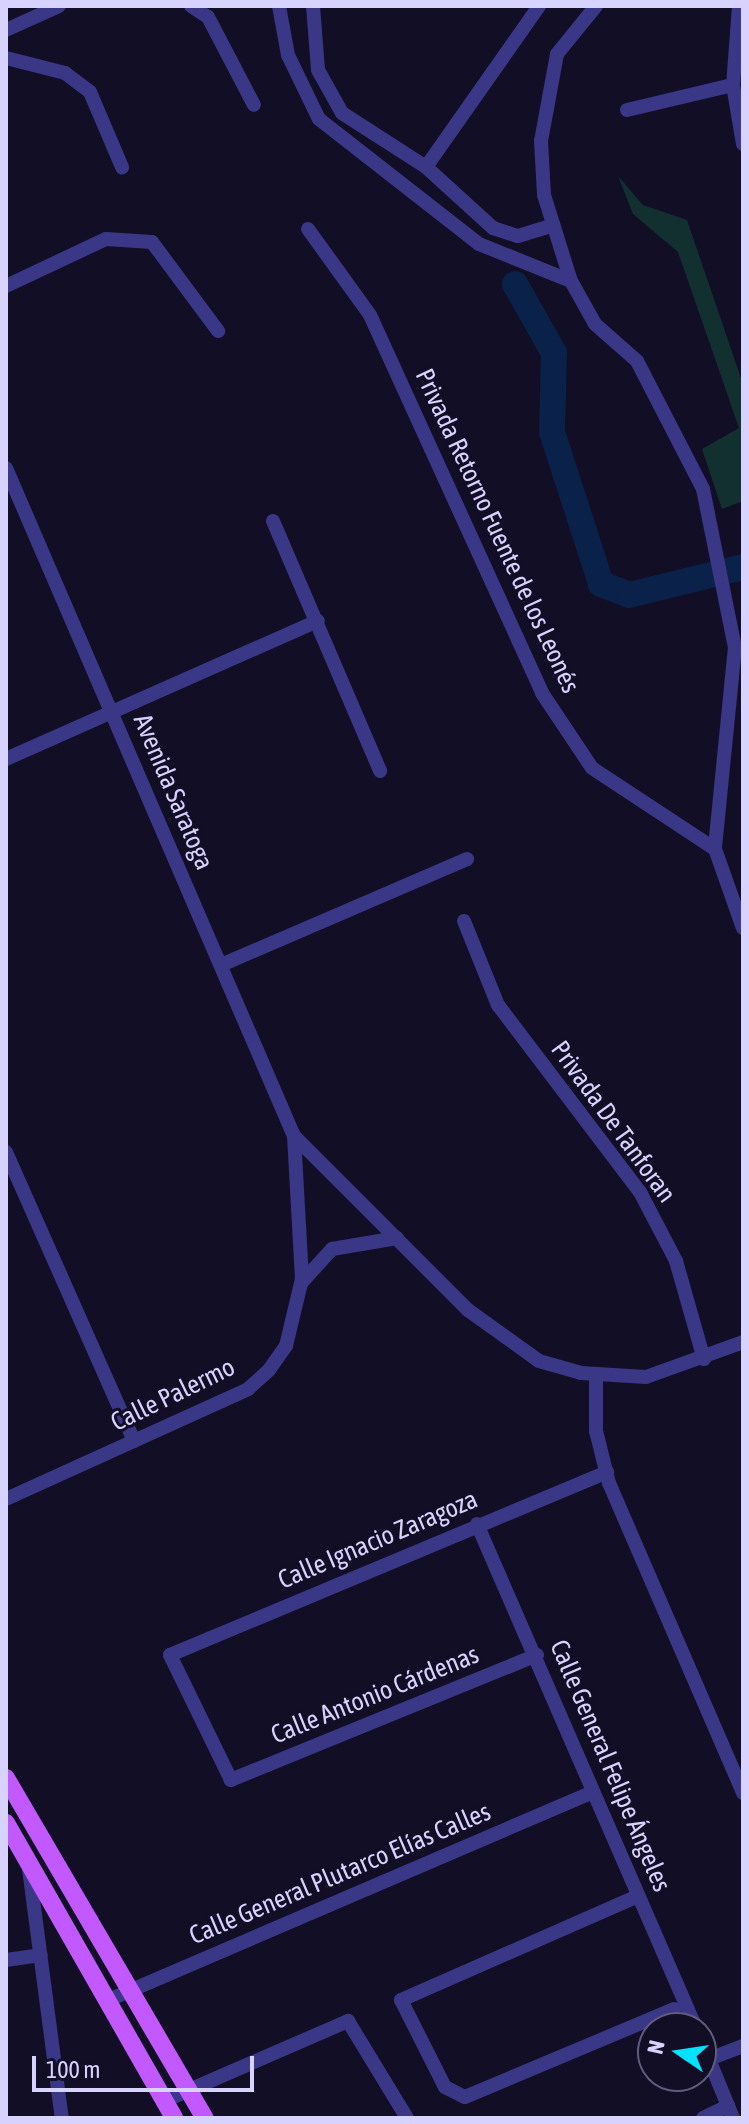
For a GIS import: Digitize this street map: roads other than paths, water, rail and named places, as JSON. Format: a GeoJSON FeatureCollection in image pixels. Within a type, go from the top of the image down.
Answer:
{"type":"FeatureCollection","features":[{"type":"Feature","properties":{"kind":"main road"},"geometry":{"type":"LineString","coordinates":[[6,1778],[205,2118]]}},
{"type":"Feature","properties":{"kind":"main road"},"geometry":{"type":"LineString","coordinates":[[6,1823],[174,2118]]}},
{"type":"Feature","properties":{"kind":"street"},"geometry":{"type":"LineString","coordinates":[[6,30],[59,6]]}},
{"type":"Feature","properties":{"kind":"street"},"geometry":{"type":"LineString","coordinates":[[191,6],[208,17],[254,105]]}},
{"type":"Feature","properties":{"kind":"street"},"geometry":{"type":"LineString","coordinates":[[279,6],[300,89],[319,119],[479,244],[571,281]]}},
{"type":"Feature","properties":{"kind":"street"},"geometry":{"type":"LineString","coordinates":[[313,6],[318,70],[342,113],[426,167],[506,235],[553,225]]}},
{"type":"Feature","properties":{"kind":"street"},"geometry":{"type":"LineString","coordinates":[[426,167],[539,6]]}},
{"type":"Feature","properties":{"kind":"street"},"geometry":{"type":"LineString","coordinates":[[596,6],[557,54],[549,87],[541,141],[553,225],[571,281],[595,324],[643,374],[703,489],[724,568],[735,647],[715,849],[743,928]]}},
{"type":"Feature","properties":{"kind":"street"},"geometry":{"type":"LineString","coordinates":[[739,6],[736,91],[743,144]]}},
{"type":"Feature","properties":{"kind":"street"},"geometry":{"type":"LineString","coordinates":[[6,58],[65,73],[90,92],[122,167]]}},
{"type":"Feature","properties":{"kind":"street"},"geometry":{"type":"LineString","coordinates":[[627,110],[736,91]]}},
{"type":"Feature","properties":{"kind":"street"},"geometry":{"type":"LineString","coordinates":[[382,170],[398,149]]}},
{"type":"Feature","properties":{"kind":"street","name":"Privada Retorno Fuente de los Leonés"},"geometry":{"type":"LineString","coordinates":[[308,229],[370,315],[542,693],[592,768],[715,849]]}},
{"type":"Feature","properties":{"kind":"street"},"geometry":{"type":"LineString","coordinates":[[6,286],[106,239],[152,242],[218,331]]}},
{"type":"Feature","properties":{"kind":"street","name":"Avenida Saratoga"},"geometry":{"type":"LineString","coordinates":[[6,468],[294,1136]]}},
{"type":"Feature","properties":{"kind":"street"},"geometry":{"type":"LineString","coordinates":[[273,521],[380,771]]}},
{"type":"Feature","properties":{"kind":"street"},"geometry":{"type":"LineString","coordinates":[[6,759],[318,621]]}},
{"type":"Feature","properties":{"kind":"street"},"geometry":{"type":"LineString","coordinates":[[221,965],[467,859]]}},
{"type":"Feature","properties":{"kind":"street","name":"Privada De Tanforan"},"geometry":{"type":"LineString","coordinates":[[464,921],[498,1005],[640,1192],[676,1261],[704,1359]]}},
{"type":"Feature","properties":{"kind":"street"},"geometry":{"type":"LineString","coordinates":[[294,1136],[501,1336],[539,1361],[596,1375],[646,1377],[704,1359],[743,1342]]}},
{"type":"Feature","properties":{"kind":"street","name":"Calle Palermo"},"geometry":{"type":"LineString","coordinates":[[6,1499],[248,1389],[269,1370],[286,1346],[302,1282],[294,1136]]}},
{"type":"Feature","properties":{"kind":"street"},"geometry":{"type":"LineString","coordinates":[[6,1152],[134,1441]]}},
{"type":"Feature","properties":{"kind":"street"},"geometry":{"type":"LineString","coordinates":[[302,1282],[332,1249],[397,1238]]}},
{"type":"Feature","properties":{"kind":"street"},"geometry":{"type":"LineString","coordinates":[[596,1375],[596,1431],[607,1472],[743,1793]]}},
{"type":"Feature","properties":{"kind":"street","name":"Calle Ignacio Zaragoza"},"geometry":{"type":"LineString","coordinates":[[231,1780],[170,1655],[607,1472]]}},
{"type":"Feature","properties":{"kind":"street","name":"Calle General Felipe Ángeles"},"geometry":{"type":"LineString","coordinates":[[477,1524],[537,1655],[689,2012]]}},
{"type":"Feature","properties":{"kind":"street","name":"Calle Antonio Cárdenas"},"geometry":{"type":"LineString","coordinates":[[231,1780],[537,1655]]}},
{"type":"Feature","properties":{"kind":"street","name":"Calle General Plutarco Elías Calles"},"geometry":{"type":"LineString","coordinates":[[106,2001],[593,1792]]}},
{"type":"Feature","properties":{"kind":"street"},"geometry":{"type":"LineString","coordinates":[[29,1864],[62,2118]]}},
{"type":"Feature","properties":{"kind":"street"},"geometry":{"type":"LineString","coordinates":[[638,1896],[401,2000],[445,2087],[465,2097],[674,2009]]}},
{"type":"Feature","properties":{"kind":"street"},"geometry":{"type":"LineString","coordinates":[[6,1960],[41,1955]]}},
{"type":"Feature","properties":{"kind":"street"},"geometry":{"type":"LineString","coordinates":[[164,2101],[348,2021],[407,2118]]}},
{"type":"Feature","properties":{"kind":"street"},"geometry":{"type":"LineString","coordinates":[[717,2056],[743,2046]]}},
{"type":"Feature","properties":{"kind":"street"},"geometry":{"type":"LineString","coordinates":[[703,2118],[731,2112],[717,2078]]}},
{"type":"Feature","properties":{"kind":"waterway"},"geometry":{"type":"LineString","coordinates":[[515,284],[554,353],[552,432],[601,584],[629,595],[743,567]]}}]}
